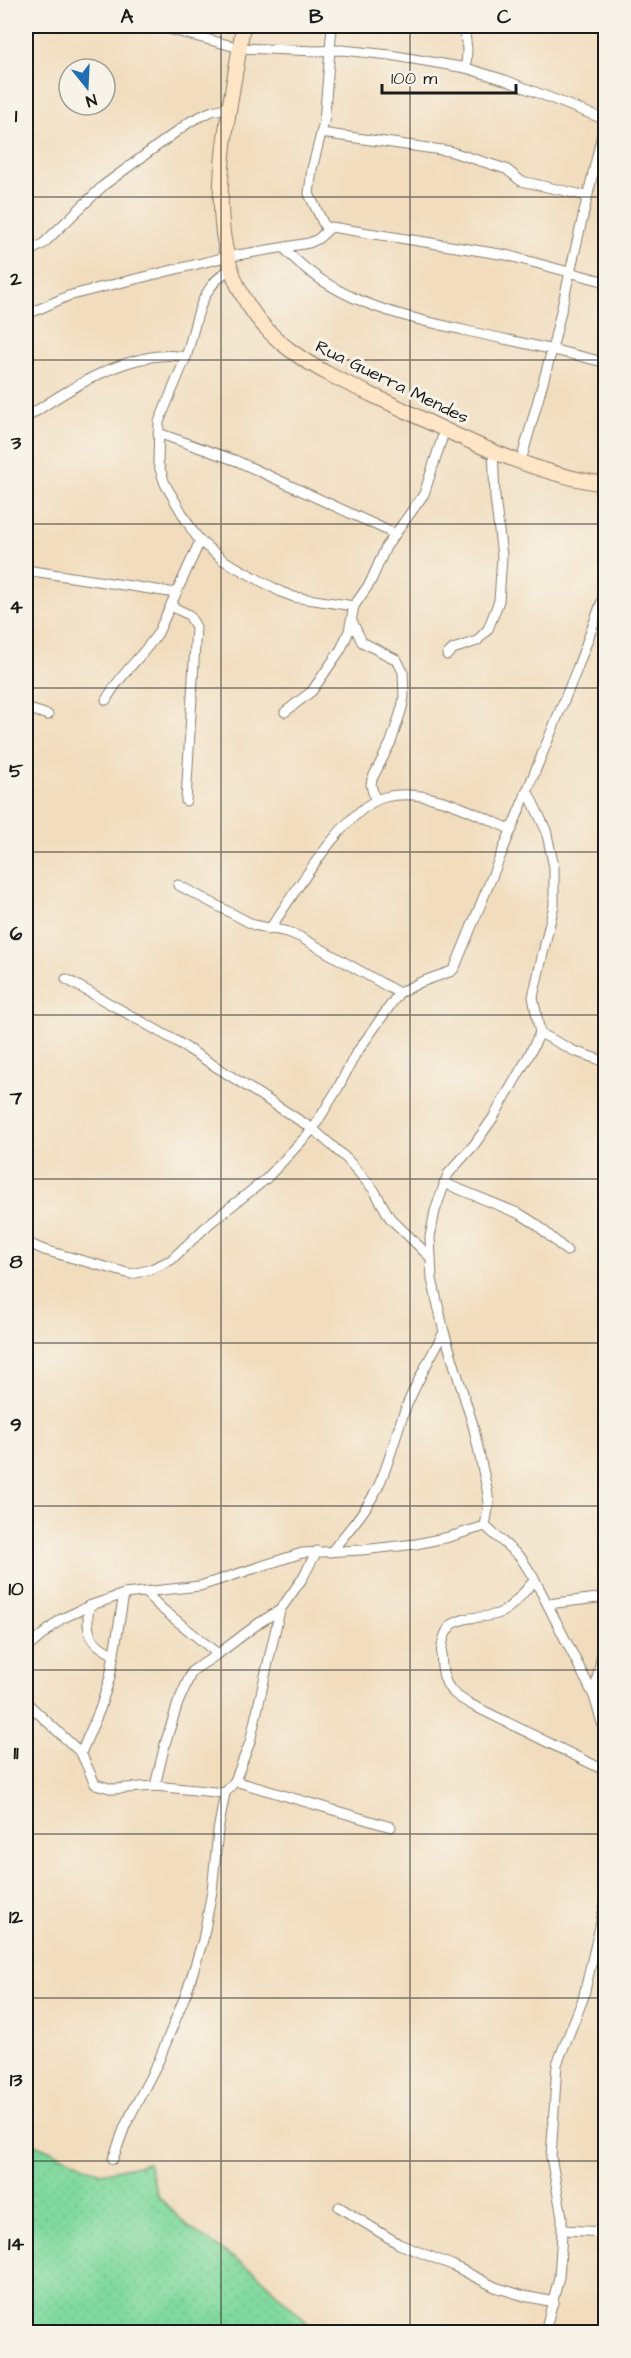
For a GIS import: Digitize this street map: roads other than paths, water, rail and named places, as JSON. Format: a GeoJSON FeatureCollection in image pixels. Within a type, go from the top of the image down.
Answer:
{"type":"FeatureCollection","features":[{"type":"Feature","properties":{"kind":"street"},"geometry":{"type":"LineString","coordinates":[[157,26],[240,48],[329,50],[390,55],[466,68],[606,119],[552,350],[521,461]]}},
{"type":"Feature","properties":{"kind":"street","name":"Rua Guerra Mendes"},"geometry":{"type":"LineString","coordinates":[[243,26],[220,195],[228,263],[249,307],[277,340],[291,351],[334,376],[445,429],[521,461],[560,475],[606,484]]}},
{"type":"Feature","properties":{"kind":"street"},"geometry":{"type":"LineString","coordinates":[[326,229],[309,194],[327,94],[332,26]]}},
{"type":"Feature","properties":{"kind":"street"},"geometry":{"type":"LineString","coordinates":[[464,26],[467,49],[466,68]]}},
{"type":"Feature","properties":{"kind":"street"},"geometry":{"type":"LineString","coordinates":[[26,253],[43,244],[104,185],[191,121],[212,111],[231,107]]}},
{"type":"Feature","properties":{"kind":"street"},"geometry":{"type":"LineString","coordinates":[[321,134],[449,151],[506,169],[521,181],[587,196]]}},
{"type":"Feature","properties":{"kind":"street"},"geometry":{"type":"LineString","coordinates":[[26,315],[68,296],[228,263],[314,241],[326,229],[336,228],[506,255],[606,282]]}},
{"type":"Feature","properties":{"kind":"street"},"geometry":{"type":"LineString","coordinates":[[284,248],[306,271],[366,304],[393,314],[606,363]]}},
{"type":"Feature","properties":{"kind":"street"},"geometry":{"type":"LineString","coordinates":[[228,263],[201,301],[186,357],[165,404],[158,433],[161,474],[174,500],[200,541],[223,560],[294,597],[354,606]]}},
{"type":"Feature","properties":{"kind":"street"},"geometry":{"type":"LineString","coordinates":[[26,418],[64,392],[108,370],[159,356],[186,357]]}},
{"type":"Feature","properties":{"kind":"street"},"geometry":{"type":"LineString","coordinates":[[285,711],[304,699],[318,684],[347,636],[354,606],[370,583],[386,547],[424,494],[445,429]]}},
{"type":"Feature","properties":{"kind":"street"},"geometry":{"type":"LineString","coordinates":[[158,433],[237,461],[395,534]]}},
{"type":"Feature","properties":{"kind":"street"},"geometry":{"type":"LineString","coordinates":[[447,655],[453,649],[477,641],[488,629],[498,601],[502,556],[495,497],[493,449]]}},
{"type":"Feature","properties":{"kind":"street"},"geometry":{"type":"LineString","coordinates":[[106,700],[122,675],[150,645],[171,606],[200,541]]}},
{"type":"Feature","properties":{"kind":"street"},"geometry":{"type":"LineString","coordinates":[[26,570],[176,592]]}},
{"type":"Feature","properties":{"kind":"street"},"geometry":{"type":"LineString","coordinates":[[26,1242],[45,1250],[131,1274],[149,1270],[178,1256],[210,1223],[267,1179],[313,1129],[355,1055],[399,993],[452,971],[455,967],[578,669],[606,590]]}},
{"type":"Feature","properties":{"kind":"street"},"geometry":{"type":"LineString","coordinates":[[171,606],[189,615],[196,627],[186,801]]}},
{"type":"Feature","properties":{"kind":"street"},"geometry":{"type":"LineString","coordinates":[[351,619],[362,642],[396,660],[403,672],[402,708],[391,742],[372,779],[371,785],[375,800]]}},
{"type":"Feature","properties":{"kind":"street"},"geometry":{"type":"LineString","coordinates":[[26,708],[48,715]]}},
{"type":"Feature","properties":{"kind":"street"},"geometry":{"type":"LineString","coordinates":[[484,1526],[489,1503],[478,1446],[444,1332],[432,1279],[430,1237],[444,1183],[454,1165],[474,1145],[493,1118],[540,1033],[533,997],[550,927],[555,889],[551,847],[527,790]]}},
{"type":"Feature","properties":{"kind":"street"},"geometry":{"type":"LineString","coordinates":[[269,930],[330,842],[375,800],[397,795],[422,797],[464,809],[512,830]]}},
{"type":"Feature","properties":{"kind":"street"},"geometry":{"type":"LineString","coordinates":[[178,885],[254,925],[269,930],[288,932],[300,937],[399,993]]}},
{"type":"Feature","properties":{"kind":"street"},"geometry":{"type":"LineString","coordinates":[[66,979],[176,1041],[313,1129],[347,1159],[374,1190],[390,1218],[431,1258]]}},
{"type":"Feature","properties":{"kind":"street"},"geometry":{"type":"LineString","coordinates":[[540,1033],[574,1051],[606,1062]]}},
{"type":"Feature","properties":{"kind":"street"},"geometry":{"type":"LineString","coordinates":[[444,1183],[520,1214],[536,1224],[567,1251]]}},
{"type":"Feature","properties":{"kind":"street"},"geometry":{"type":"LineString","coordinates":[[331,1552],[376,1490],[413,1391],[444,1332]]}},
{"type":"Feature","properties":{"kind":"street"},"geometry":{"type":"LineString","coordinates":[[26,1649],[51,1626],[89,1606],[124,1594],[200,1586],[290,1557],[317,1551],[331,1552],[432,1541],[484,1526]]}},
{"type":"Feature","properties":{"kind":"street"},"geometry":{"type":"LineString","coordinates":[[484,1526],[521,1558],[535,1580],[594,1696],[606,1737]]}},
{"type":"Feature","properties":{"kind":"street"},"geometry":{"type":"LineString","coordinates":[[113,2159],[125,2126],[163,2050],[187,1991],[203,1940],[225,1793],[235,1781],[250,1742],[280,1610],[302,1579],[317,1551]]}},
{"type":"Feature","properties":{"kind":"street"},"geometry":{"type":"LineString","coordinates":[[535,1580],[510,1607],[502,1612],[494,1616],[465,1618],[448,1630],[442,1644],[442,1662],[448,1687],[456,1696],[472,1705],[606,1771]]}},
{"type":"Feature","properties":{"kind":"street"},"geometry":{"type":"LineString","coordinates":[[146,1593],[218,1654]]}},
{"type":"Feature","properties":{"kind":"street"},"geometry":{"type":"LineString","coordinates":[[81,1753],[100,1709],[110,1677],[124,1594]]}},
{"type":"Feature","properties":{"kind":"street"},"geometry":{"type":"LineString","coordinates":[[548,1604],[606,1597]]}},
{"type":"Feature","properties":{"kind":"street"},"geometry":{"type":"LineString","coordinates":[[89,1606],[87,1621],[93,1640],[100,1648],[114,1655]]}},
{"type":"Feature","properties":{"kind":"street"},"geometry":{"type":"LineString","coordinates":[[155,1786],[165,1744],[192,1671],[258,1623],[280,1610]]}},
{"type":"Feature","properties":{"kind":"street"},"geometry":{"type":"LineString","coordinates":[[594,1696],[606,1632]]}},
{"type":"Feature","properties":{"kind":"street"},"geometry":{"type":"LineString","coordinates":[[26,1702],[81,1753],[95,1784],[114,1789],[155,1786],[225,1793]]}},
{"type":"Feature","properties":{"kind":"street"},"geometry":{"type":"LineString","coordinates":[[235,1781],[391,1827]]}},
{"type":"Feature","properties":{"kind":"street"},"geometry":{"type":"LineString","coordinates":[[545,2332],[559,2277],[562,2230],[562,2217],[551,2157],[557,2064],[583,1998],[604,1918],[606,1900]]}},
{"type":"Feature","properties":{"kind":"street"},"geometry":{"type":"LineString","coordinates":[[339,2207],[399,2244],[452,2265],[495,2287],[554,2302]]}},
{"type":"Feature","properties":{"kind":"street"},"geometry":{"type":"LineString","coordinates":[[562,2230],[606,2232]]}}]}
